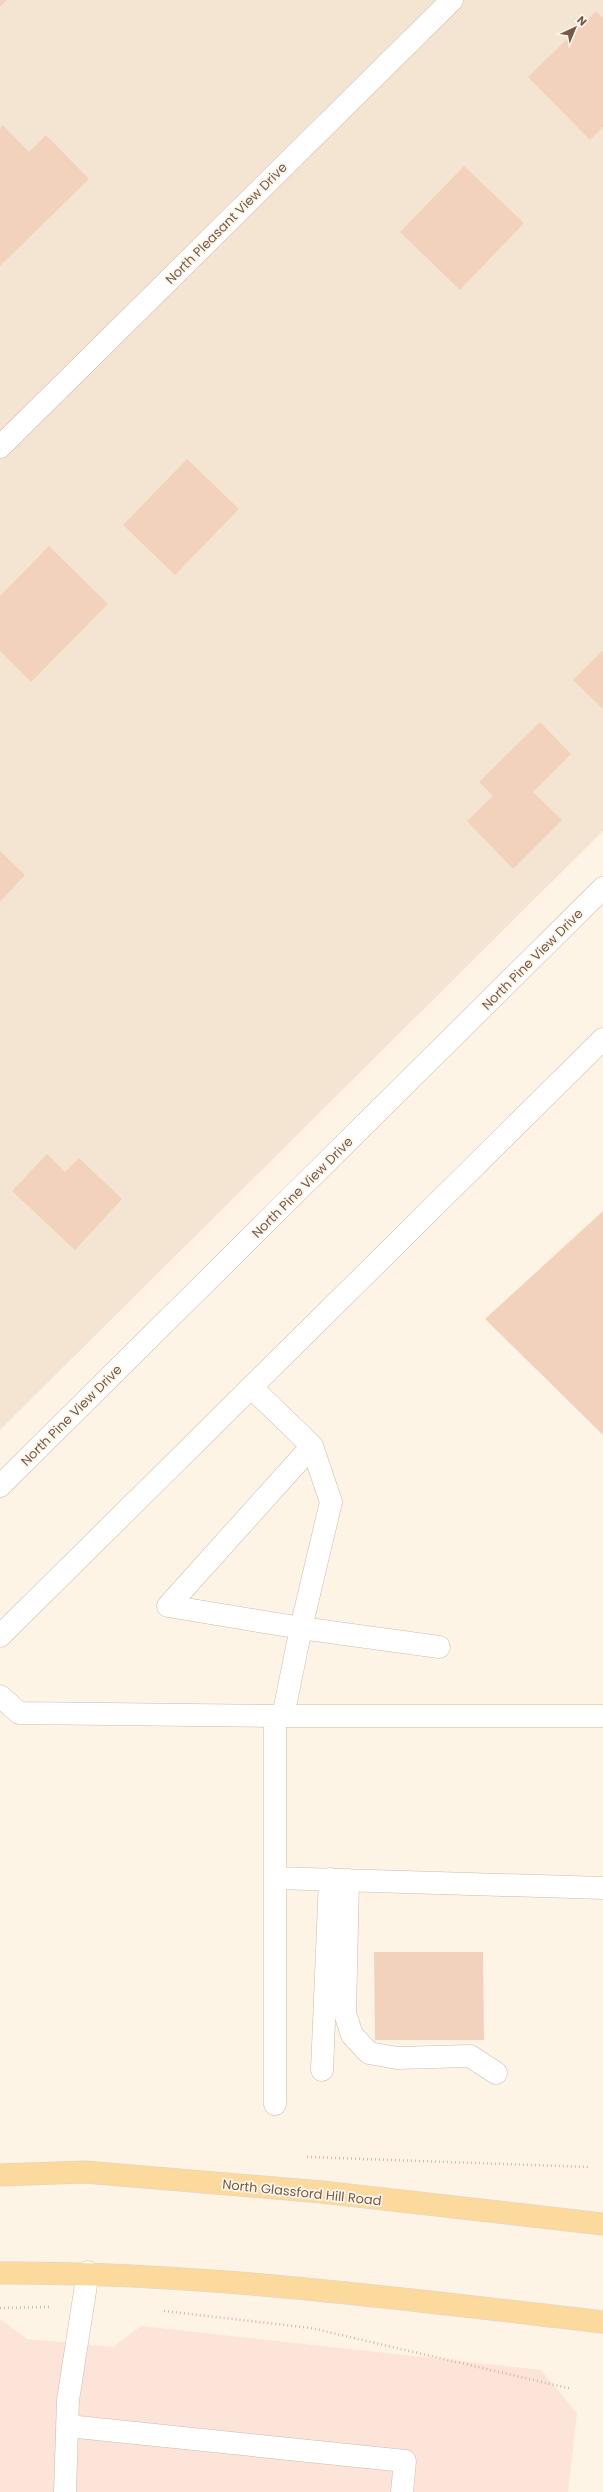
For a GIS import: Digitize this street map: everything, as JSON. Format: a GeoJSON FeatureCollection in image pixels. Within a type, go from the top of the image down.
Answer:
{"type":"FeatureCollection","features":[{"type":"Feature","properties":{"kind":"main road","name":"North Glassford Hill Road"},"geometry":{"type":"LineString","coordinates":[[0,2176],[93,2173],[322,2192],[603,2224]]}},
{"type":"Feature","properties":{"kind":"main road"},"geometry":{"type":"LineString","coordinates":[[0,2273],[88,2272],[232,2282],[603,2322]]}},
{"type":"Feature","properties":{"kind":"street","name":"North Pleasant View Drive"},"geometry":{"type":"LineString","coordinates":[[0,447],[452,0]]}},
{"type":"Feature","properties":{"kind":"street","name":"North Pine View Drive"},"geometry":{"type":"LineString","coordinates":[[0,1486],[603,888]]}},
{"type":"Feature","properties":{"kind":"street"},"geometry":{"type":"LineString","coordinates":[[0,1636],[603,1039]]}},
{"type":"Feature","properties":{"kind":"street"},"geometry":{"type":"LineString","coordinates":[[251,1388],[312,1446],[331,1502],[279,1716],[275,1878],[275,2104]]}},
{"type":"Feature","properties":{"kind":"street"},"geometry":{"type":"LineString","coordinates":[[312,1446],[168,1606],[301,1628],[439,1646]]}},
{"type":"Feature","properties":{"kind":"street"},"geometry":{"type":"LineString","coordinates":[[0,1696],[19,1713],[279,1716],[603,1716]]}},
{"type":"Feature","properties":{"kind":"street"},"geometry":{"type":"LineString","coordinates":[[275,1878],[603,1888]]}},
{"type":"Feature","properties":{"kind":"street"},"geometry":{"type":"LineString","coordinates":[[322,2070],[339,1879]]}},
{"type":"Feature","properties":{"kind":"street"},"geometry":{"type":"LineString","coordinates":[[339,1879],[345,2013],[352,2035],[369,2053],[397,2058],[470,2056],[496,2073]]}},
{"type":"Feature","properties":{"kind":"street"},"geometry":{"type":"LineString","coordinates":[[65,2492],[68,2400],[88,2272]]}},
{"type":"Feature","properties":{"kind":"street"},"geometry":{"type":"LineString","coordinates":[[68,2426],[405,2461],[402,2492]]}},
{"type":"Feature","properties":{"kind":"path"},"geometry":{"type":"LineString","coordinates":[[0,2308],[83,2306]]}},
{"type":"Feature","properties":{"kind":"path"},"geometry":{"type":"LineString","coordinates":[[160,2311],[311,2328],[572,2389]]}},
{"type":"Feature","properties":{"kind":"shaded area"},"geometry":{"type":"Polygon","coordinates":[[[0,0],[603,0],[603,831],[0,1430],[0,0]]]}},
{"type":"Feature","properties":{"kind":"shaded area"},"geometry":{"type":"Polygon","coordinates":[[[0,2319],[27,2339],[113,2347],[141,2326],[541,2370],[577,2413],[568,2492],[0,2492],[0,2319]]]}},
{"type":"Feature","properties":{"kind":"building"},"geometry":{"type":"Polygon","coordinates":[[[0,0],[7,0],[0,7],[0,0]]]}},
{"type":"Feature","properties":{"kind":"building"},"geometry":{"type":"Polygon","coordinates":[[[596,11],[603,18],[603,127],[590,140],[528,77],[596,11]]]}},
{"type":"Feature","properties":{"kind":"building"},"geometry":{"type":"Polygon","coordinates":[[[3,125],[29,152],[46,135],[89,179],[0,266],[0,128],[3,125]]]}},
{"type":"Feature","properties":{"kind":"building"},"geometry":{"type":"Polygon","coordinates":[[[464,166],[524,223],[460,290],[400,232],[464,166]]]}},
{"type":"Feature","properties":{"kind":"building"},"geometry":{"type":"Polygon","coordinates":[[[187,459],[239,509],[175,575],[123,525],[187,459]]]}},
{"type":"Feature","properties":{"kind":"building"},"geometry":{"type":"Polygon","coordinates":[[[49,546],[108,604],[31,682],[0,651],[0,596],[49,546]]]}},
{"type":"Feature","properties":{"kind":"building"},"geometry":{"type":"Polygon","coordinates":[[[603,650],[603,709],[573,680],[603,650]]]}},
{"type":"Feature","properties":{"kind":"building"},"geometry":{"type":"Polygon","coordinates":[[[540,722],[571,754],[533,792],[562,820],[513,869],[467,821],[493,796],[479,782],[540,722]]]}},
{"type":"Feature","properties":{"kind":"building"},"geometry":{"type":"Polygon","coordinates":[[[0,851],[25,875],[0,902],[0,851]]]}},
{"type":"Feature","properties":{"kind":"building"},"geometry":{"type":"Polygon","coordinates":[[[47,1154],[65,1172],[79,1158],[122,1199],[75,1250],[12,1191],[47,1154]]]}},
{"type":"Feature","properties":{"kind":"building"},"geometry":{"type":"Polygon","coordinates":[[[603,1211],[603,1435],[485,1319],[603,1211]]]}},
{"type":"Feature","properties":{"kind":"building"},"geometry":{"type":"Polygon","coordinates":[[[374,1952],[483,1952],[484,2040],[375,2040],[374,1952]]]}}]}
